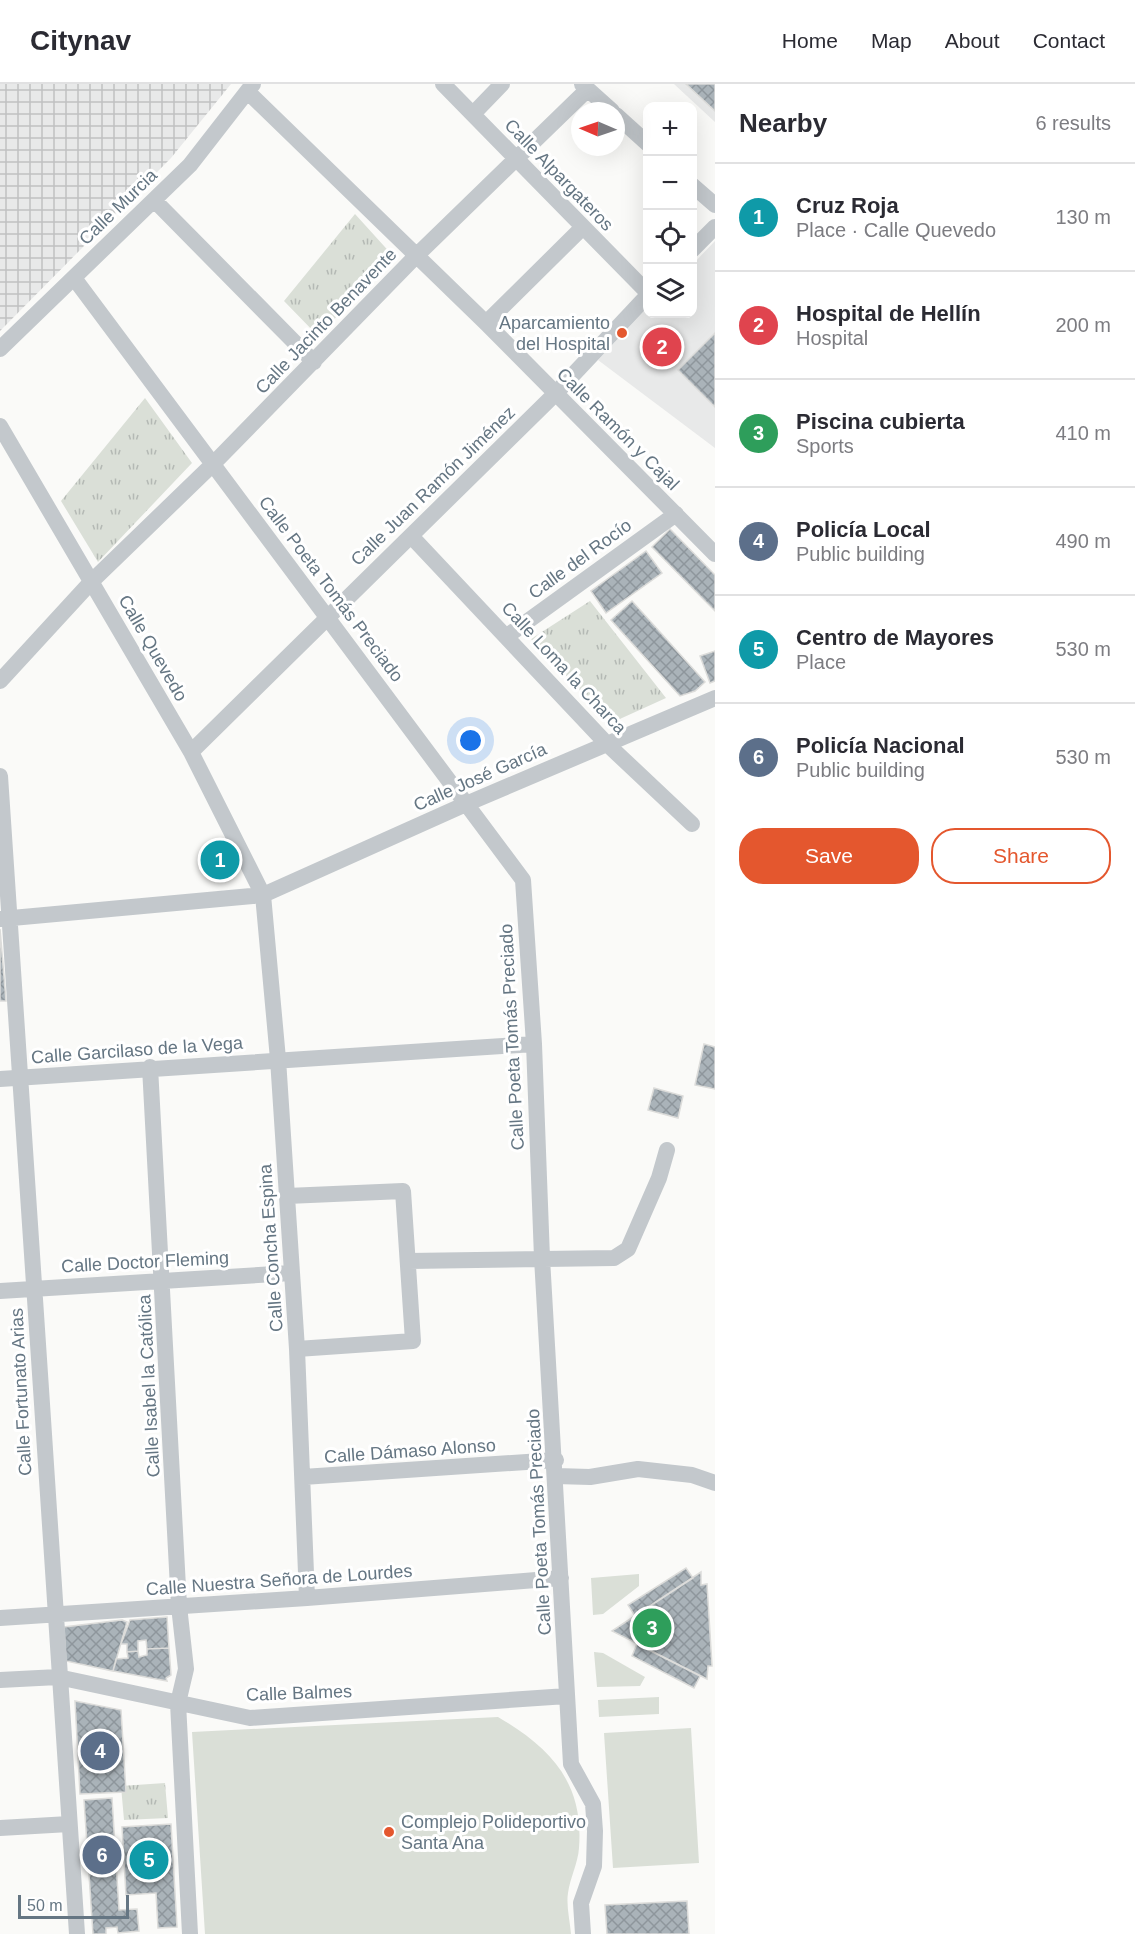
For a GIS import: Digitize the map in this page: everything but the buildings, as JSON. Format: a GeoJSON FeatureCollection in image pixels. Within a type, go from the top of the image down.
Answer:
{"type":"FeatureCollection","features":[{"type":"Feature","properties":{"kind":"street","name":"Calle Alpargateros"},"geometry":{"type":"LineString","coordinates":[[443,84],[643,289]]}},
{"type":"Feature","properties":{"kind":"street"},"geometry":{"type":"LineString","coordinates":[[473,114],[502,84]]}},
{"type":"Feature","properties":{"kind":"street"},"geometry":{"type":"LineString","coordinates":[[585,87],[602,102]]}},
{"type":"Feature","properties":{"kind":"street","name":"Calle Jacinto Benavente"},"geometry":{"type":"LineString","coordinates":[[92,581],[213,464],[417,255],[518,159],[585,87]]}},
{"type":"Feature","properties":{"kind":"street","name":"Calle Murcia"},"geometry":{"type":"LineString","coordinates":[[0,349],[190,165],[250,88]]}},
{"type":"Feature","properties":{"kind":"street","name":"Calle Ramón y Cajal"},"geometry":{"type":"LineString","coordinates":[[250,88],[715,554]]}},
{"type":"Feature","properties":{"kind":"street"},"geometry":{"type":"LineString","coordinates":[[625,123],[643,139]]}},
{"type":"Feature","properties":{"kind":"street"},"geometry":{"type":"LineString","coordinates":[[154,200],[314,362]]}},
{"type":"Feature","properties":{"kind":"street"},"geometry":{"type":"LineString","coordinates":[[486,323],[582,228]]}},
{"type":"Feature","properties":{"kind":"street"},"geometry":{"type":"LineString","coordinates":[[697,246],[715,228]]}},
{"type":"Feature","properties":{"kind":"street","name":"Calle Poeta Tomás Preciado"},"geometry":{"type":"LineString","coordinates":[[74,278],[523,880],[534,1044],[542,1258],[556,1468],[571,1764],[593,1803],[595,1831],[594,1866],[581,1903],[583,1934]]}},
{"type":"Feature","properties":{"kind":"street","name":"Calle Juan Ramón Jiménez"},"geometry":{"type":"LineString","coordinates":[[191,752],[555,394],[643,299]]}},
{"type":"Feature","properties":{"kind":"street","name":"Calle Quevedo"},"geometry":{"type":"LineString","coordinates":[[0,426],[191,752],[262,895]]}},
{"type":"Feature","properties":{"kind":"street","name":"Calle del Rocío"},"geometry":{"type":"LineString","coordinates":[[507,636],[676,514]]}},
{"type":"Feature","properties":{"kind":"street","name":"Calle Loma la Charca"},"geometry":{"type":"LineString","coordinates":[[411,536],[606,743],[692,824]]}},
{"type":"Feature","properties":{"kind":"street"},"geometry":{"type":"LineString","coordinates":[[0,681],[92,581]]}},
{"type":"Feature","properties":{"kind":"street","name":"Calle José García"},"geometry":{"type":"LineString","coordinates":[[5,919],[262,895],[606,743],[715,698]]}},
{"type":"Feature","properties":{"kind":"street","name":"Calle Fortunato Arias"},"geometry":{"type":"LineString","coordinates":[[0,776],[5,919],[23,1078],[54,1616],[77,1934]]}},
{"type":"Feature","properties":{"kind":"street","name":"Calle Concha Espina"},"geometry":{"type":"LineString","coordinates":[[262,895],[278,1059],[297,1349],[307,1598]]}},
{"type":"Feature","properties":{"kind":"street","name":"Calle Garcilaso de la Vega"},"geometry":{"type":"LineString","coordinates":[[0,1079],[150,1067],[534,1044]]}},
{"type":"Feature","properties":{"kind":"street","name":"Calle Isabel la Católica"},"geometry":{"type":"LineString","coordinates":[[150,1067],[164,1280],[179,1606],[186,1669],[178,1703],[190,1934]]}},
{"type":"Feature","properties":{"kind":"street"},"geometry":{"type":"LineString","coordinates":[[409,1261],[615,1258],[628,1249],[659,1178],[667,1150]]}},
{"type":"Feature","properties":{"kind":"street"},"geometry":{"type":"LineString","coordinates":[[287,1196],[403,1191],[409,1261],[413,1341],[297,1349]]}},
{"type":"Feature","properties":{"kind":"street","name":"Calle Doctor Fleming"},"geometry":{"type":"LineString","coordinates":[[0,1292],[292,1273]]}},
{"type":"Feature","properties":{"kind":"street","name":"Calle Dámaso Alonso"},"geometry":{"type":"LineString","coordinates":[[303,1477],[556,1468],[590,1477],[638,1469],[692,1475],[715,1482]]}},
{"type":"Feature","properties":{"kind":"street","name":"Calle Nuestra Señora de Lourdes"},"geometry":{"type":"LineString","coordinates":[[0,1618],[307,1598],[561,1578]]}},
{"type":"Feature","properties":{"kind":"street","name":"Calle Balmes"},"geometry":{"type":"LineString","coordinates":[[0,1680],[58,1677],[250,1718],[567,1696]]}},
{"type":"Feature","properties":{"kind":"street"},"geometry":{"type":"LineString","coordinates":[[0,1828],[69,1824]]}},
{"type":"Feature","properties":{"kind":"shaded area"},"geometry":{"type":"Polygon","coordinates":[[[0,84],[231,84],[171,158],[0,331],[0,84]]]}},
{"type":"Feature","properties":{"kind":"shaded area"},"geometry":{"type":"Polygon","coordinates":[[[674,84],[715,84],[715,122],[697,105],[697,102],[693,102],[674,84]]]}},
{"type":"Feature","properties":{"kind":"shaded area"},"geometry":{"type":"Polygon","coordinates":[[[715,241],[715,448],[598,360],[643,312],[643,318],[697,318],[697,260],[715,241]]]}},
{"type":"Feature","properties":{"kind":"green space"},"geometry":{"type":"Polygon","coordinates":[[[355,214],[394,257],[318,336],[284,301],[355,214]]]}},
{"type":"Feature","properties":{"kind":"green space"},"geometry":{"type":"Polygon","coordinates":[[[145,398],[192,463],[98,562],[61,501],[145,398]]]}},
{"type":"Feature","properties":{"kind":"green space"},"geometry":{"type":"Polygon","coordinates":[[[590,601],[666,698],[611,723],[531,639],[590,601]]]}},
{"type":"Feature","properties":{"kind":"green space"},"geometry":{"type":"Polygon","coordinates":[[[639,1574],[639,1586],[603,1614],[593,1615],[591,1578],[639,1574]]]}},
{"type":"Feature","properties":{"kind":"green space"},"geometry":{"type":"Polygon","coordinates":[[[594,1652],[603,1653],[645,1677],[640,1686],[597,1687],[594,1652]]]}},
{"type":"Feature","properties":{"kind":"green space"},"geometry":{"type":"Polygon","coordinates":[[[659,1697],[659,1714],[599,1717],[598,1700],[659,1697]]]}},
{"type":"Feature","properties":{"kind":"green space","name":"Complejo Polideportivo Santa Ana"},"geometry":{"type":"Polygon","coordinates":[[[498,1717],[534,1741],[560,1770],[570,1786],[579,1825],[579,1848],[568,1898],[571,1934],[205,1934],[192,1732],[498,1717]]]}},
{"type":"Feature","properties":{"kind":"green space"},"geometry":{"type":"Polygon","coordinates":[[[691,1728],[699,1863],[613,1868],[604,1733],[691,1728]]]}},
{"type":"Feature","properties":{"kind":"green space"},"geometry":{"type":"Polygon","coordinates":[[[165,1783],[168,1818],[124,1820],[121,1786],[165,1783]]]}},
{"type":"Feature","properties":{"kind":"place","name":"Aparcamiento del Hospital"},"geometry":{"type":"Point","coordinates":[622,333]}},
{"type":"Feature","properties":{"kind":"place","name":"Hospital de Hellín"},"geometry":{"type":"Point","coordinates":[662,347]}},
{"type":"Feature","properties":{"kind":"place","name":"Cruz Roja"},"geometry":{"type":"Point","coordinates":[220,860]}},
{"type":"Feature","properties":{"kind":"place","name":"Piscina cubierta"},"geometry":{"type":"Point","coordinates":[652,1628]}},
{"type":"Feature","properties":{"kind":"place","name":"Policía Local"},"geometry":{"type":"Point","coordinates":[100,1751]}},
{"type":"Feature","properties":{"kind":"place","name":"Complejo Polideportivo Santa Ana"},"geometry":{"type":"Point","coordinates":[389,1832]}},
{"type":"Feature","properties":{"kind":"place","name":"Policía Nacional"},"geometry":{"type":"Point","coordinates":[102,1855]}},
{"type":"Feature","properties":{"kind":"place","name":"Centro de Mayores"},"geometry":{"type":"Point","coordinates":[149,1860]}}]}
